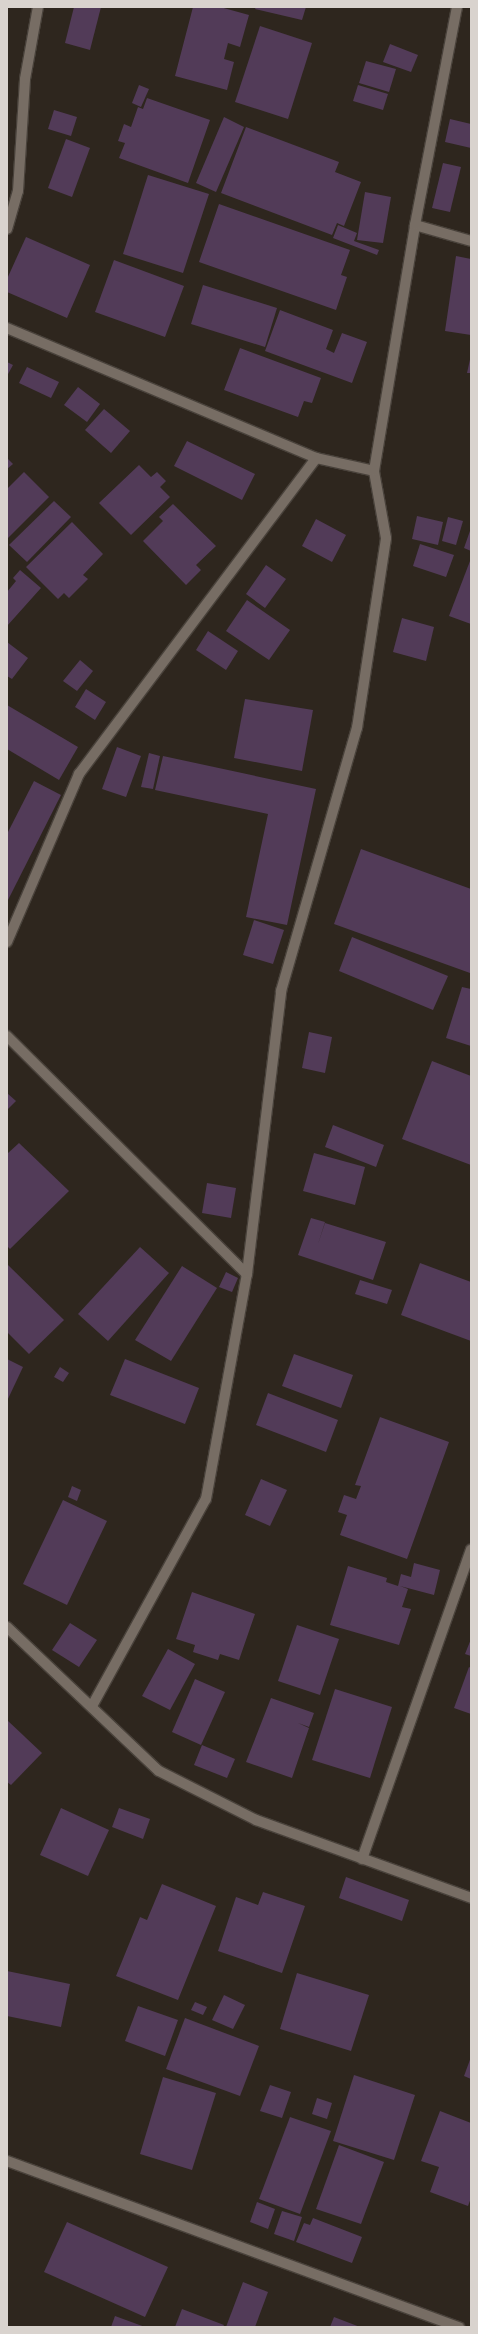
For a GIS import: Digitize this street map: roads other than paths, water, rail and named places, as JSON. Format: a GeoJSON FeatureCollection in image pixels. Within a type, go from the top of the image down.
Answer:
{"type":"FeatureCollection","features":[{"type":"Feature","properties":{"kind":"street"},"geometry":{"type":"LineString","coordinates":[[7,229],[18,191],[25,79],[38,7]]}},
{"type":"Feature","properties":{"kind":"street"},"geometry":{"type":"LineString","coordinates":[[92,1706],[206,1499],[247,1274],[281,991],[357,728],[386,538],[374,471],[416,225],[457,7]]}},
{"type":"Feature","properties":{"kind":"street"},"geometry":{"type":"LineString","coordinates":[[416,225],[471,241]]}},
{"type":"Feature","properties":{"kind":"street"},"geometry":{"type":"LineString","coordinates":[[7,328],[316,458],[374,471]]}},
{"type":"Feature","properties":{"kind":"street"},"geometry":{"type":"LineString","coordinates":[[7,942],[79,774],[316,458]]}},
{"type":"Feature","properties":{"kind":"street"},"geometry":{"type":"LineString","coordinates":[[7,1036],[247,1274]]}},
{"type":"Feature","properties":{"kind":"street"},"geometry":{"type":"LineString","coordinates":[[362,1859],[471,1550]]}},
{"type":"Feature","properties":{"kind":"street"},"geometry":{"type":"LineString","coordinates":[[7,1627],[159,1771],[256,1820],[471,1898]]}},
{"type":"Feature","properties":{"kind":"street"},"geometry":{"type":"LineString","coordinates":[[7,2161],[460,2327]]}}]}
